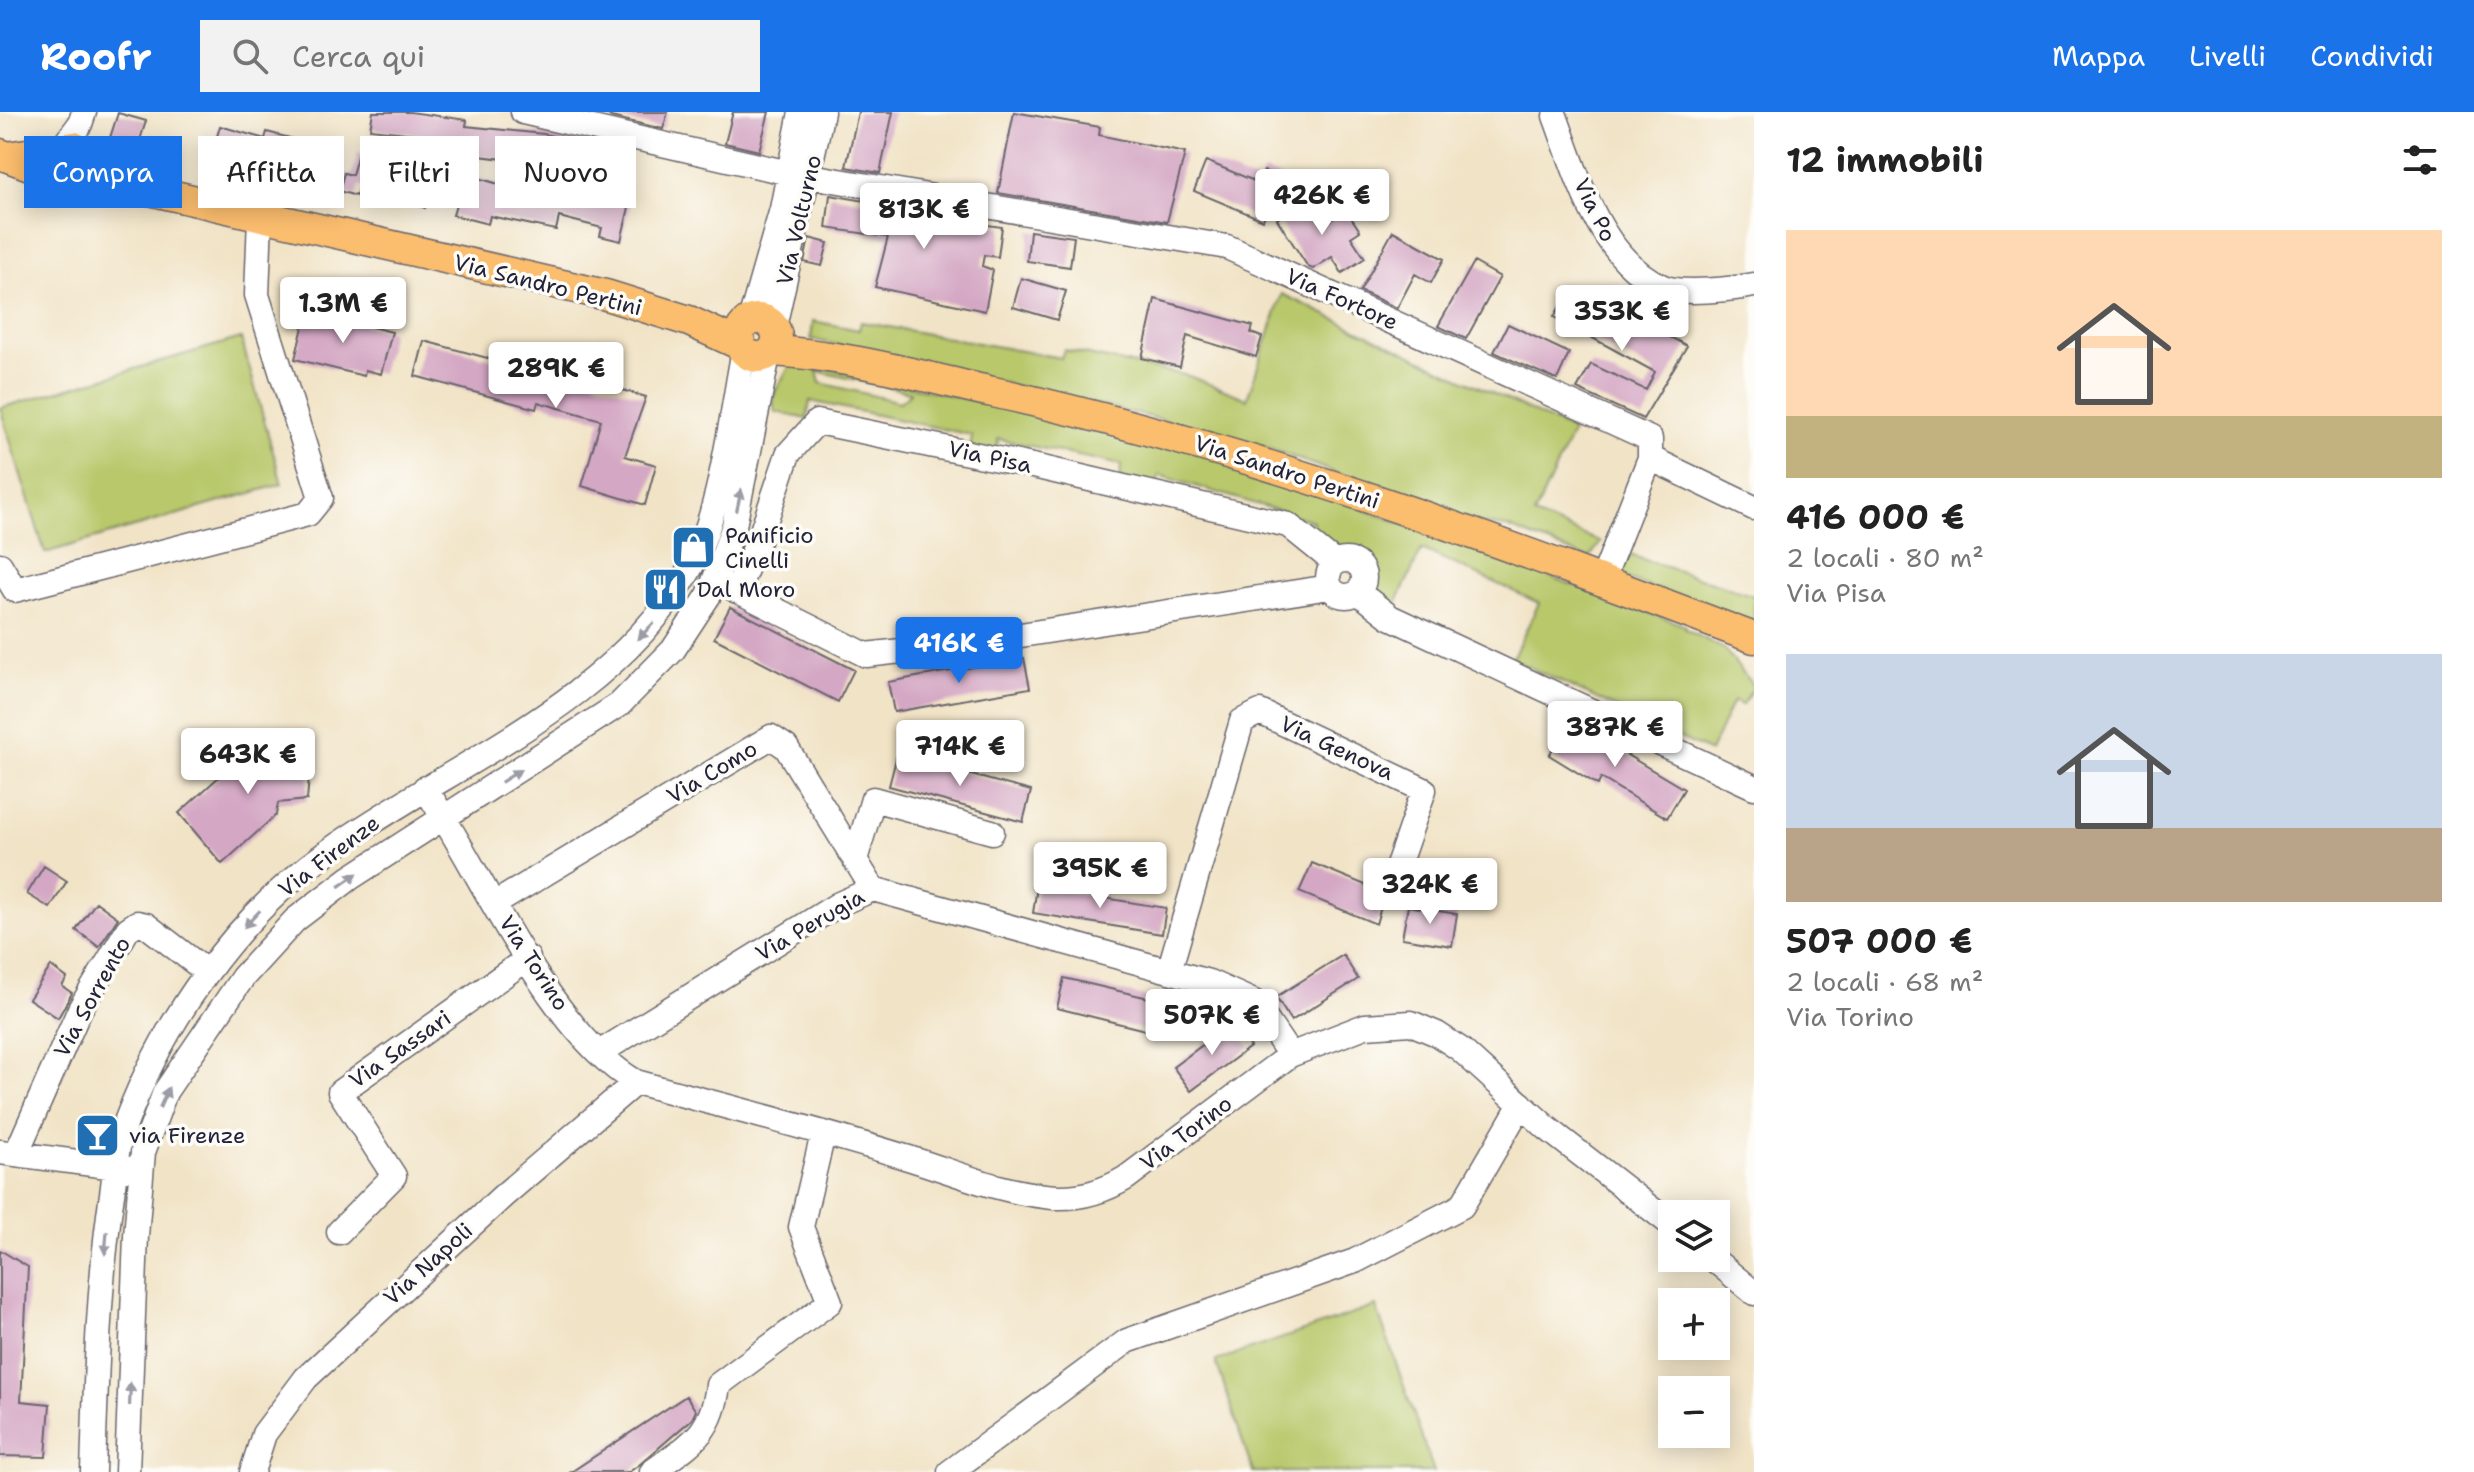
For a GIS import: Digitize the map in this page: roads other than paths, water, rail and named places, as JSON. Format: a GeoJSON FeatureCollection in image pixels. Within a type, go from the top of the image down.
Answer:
{"type":"FeatureCollection","features":[{"type":"Feature","properties":{"kind":"main road","name":"Via Sandro Pertini"},"geometry":{"type":"LineString","coordinates":[[182,199],[606,295],[689,321],[822,355],[1068,409],[1231,452],[1602,581],[1746,635]]}},
{"type":"Feature","properties":{"kind":"main road"},"geometry":{"type":"LineString","coordinates":[[1746,635],[1754,662]]}},
{"type":"Feature","properties":{"kind":"street","name":"Via Fortore"},"geometry":{"type":"LineString","coordinates":[[523,112],[799,175],[1227,247],[1650,439],[1650,458],[1754,508]]}},
{"type":"Feature","properties":{"kind":"street","name":"Via Volturno"},"geometry":{"type":"LineString","coordinates":[[799,175],[801,112]]}},
{"type":"Feature","properties":{"kind":"street","name":"Via Volturno"},"geometry":{"type":"LineString","coordinates":[[759,338],[799,175],[822,112]]}},
{"type":"Feature","properties":{"kind":"street","name":"Via Po"},"geometry":{"type":"LineString","coordinates":[[1560,113],[1585,195],[1616,253],[1664,288],[1733,290],[1754,285]]}},
{"type":"Feature","properties":{"kind":"street"},"geometry":{"type":"LineString","coordinates":[[0,565],[15,590],[308,514],[321,498],[257,295],[260,218]]}},
{"type":"Feature","properties":{"kind":"street","name":"Via Firenze"},"geometry":{"type":"LineString","coordinates":[[127,1472],[143,1152],[165,1092],[243,977],[295,920],[350,878],[620,704],[673,650],[709,595],[734,526],[759,338]]}},
{"type":"Feature","properties":{"kind":"street","name":"Via Firenze"},"geometry":{"type":"LineString","coordinates":[[93,1472],[96,1358],[107,1226],[121,1135],[176,1018],[207,972],[270,900],[327,852],[598,679],[651,627],[699,549],[759,338]]}},
{"type":"Feature","properties":{"kind":"street","name":"Via Pisa"},"geometry":{"type":"LineString","coordinates":[[737,591],[762,531],[788,454],[817,422],[1042,468],[1288,525],[1332,575]]}},
{"type":"Feature","properties":{"kind":"street"},"geometry":{"type":"LineString","coordinates":[[1602,581],[1650,458]]}},
{"type":"Feature","properties":{"kind":"street"},"geometry":{"type":"LineString","coordinates":[[715,580],[866,655],[963,644],[1332,575],[1347,559],[1358,564],[1365,575],[1358,592],[1390,617],[1754,787]]}},
{"type":"Feature","properties":{"kind":"street","name":"Via Genova"},"geometry":{"type":"LineString","coordinates":[[1169,971],[1242,721],[1260,712],[1424,790],[1395,874],[1409,884],[1428,886]]}},
{"type":"Feature","properties":{"kind":"street","name":"Via Como"},"geometry":{"type":"LineString","coordinates":[[496,903],[771,737],[786,747],[873,889]]}},
{"type":"Feature","properties":{"kind":"street","name":"Via Torino"},"geometry":{"type":"LineString","coordinates":[[425,788],[553,1001],[615,1071],[636,1082],[823,1134],[990,1186],[1047,1196],[1104,1192],[1290,1055],[1365,1026],[1411,1023],[1437,1034],[1460,1049],[1521,1104],[1658,1214]]}},
{"type":"Feature","properties":{"kind":"street"},"geometry":{"type":"LineString","coordinates":[[855,860],[873,799],[992,832]]}},
{"type":"Feature","properties":{"kind":"street","name":"Via Perugia"},"geometry":{"type":"LineString","coordinates":[[599,1053],[839,904],[873,889],[1209,982],[1254,1002],[1290,1055]]}},
{"type":"Feature","properties":{"kind":"street","name":"Via Sorrento"},"geometry":{"type":"LineString","coordinates":[[9,1152],[80,1009],[128,929],[137,923],[146,925],[207,972]]}},
{"type":"Feature","properties":{"kind":"street","name":"Via Sassari"},"geometry":{"type":"LineString","coordinates":[[339,1232],[394,1176],[390,1164],[340,1092],[528,958]]}},
{"type":"Feature","properties":{"kind":"street","name":"Via Napoli"},"geometry":{"type":"LineString","coordinates":[[252,1472],[264,1434],[306,1378],[503,1196],[636,1082]]}},
{"type":"Feature","properties":{"kind":"street"},"geometry":{"type":"LineString","coordinates":[[950,1472],[1127,1341],[1355,1261],[1462,1206],[1521,1104]]}},
{"type":"Feature","properties":{"kind":"street"},"geometry":{"type":"LineString","coordinates":[[652,1472],[701,1436],[715,1414],[718,1385],[830,1302],[801,1227],[823,1134]]}},
{"type":"Feature","properties":{"kind":"street"},"geometry":{"type":"LineString","coordinates":[[9,1152],[142,1172]]}},
{"type":"Feature","properties":{"kind":"street"},"geometry":{"type":"LineString","coordinates":[[1729,1272],[1754,1293]]}},
{"type":"Feature","properties":{"kind":"place","name":"Panificio Cinelli"},"geometry":{"type":"Point","coordinates":[694,548]}},
{"type":"Feature","properties":{"kind":"place","name":"Dal Moro"},"geometry":{"type":"Point","coordinates":[666,589]}},
{"type":"Feature","properties":{"kind":"place","name":"via Firenze"},"geometry":{"type":"Point","coordinates":[98,1135]}}]}
